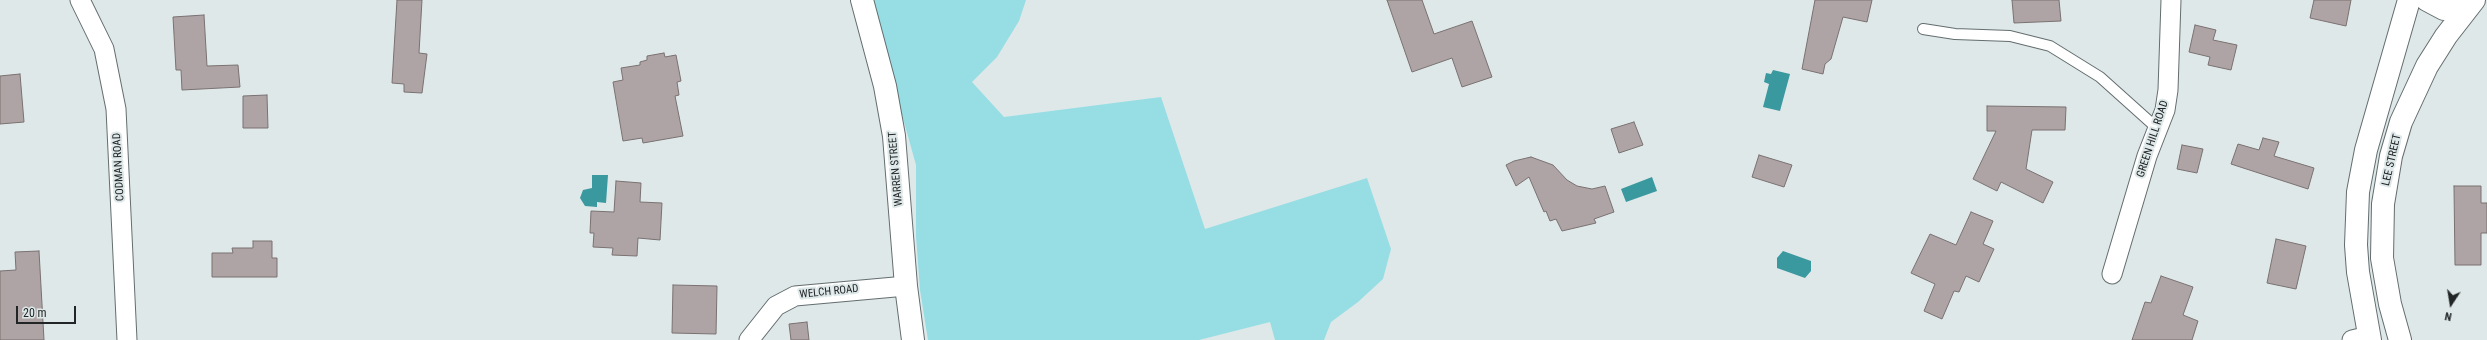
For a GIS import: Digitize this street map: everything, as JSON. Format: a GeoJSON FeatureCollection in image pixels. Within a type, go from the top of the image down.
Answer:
{"type":"FeatureCollection","features":[{"type":"Feature","properties":{"kind":"main road","name":"WARREN STREET"},"geometry":{"type":"LineString","coordinates":[[862,0],[885,86],[893,130],[906,286],[913,340]]}},
{"type":"Feature","properties":{"kind":"main road"},"geometry":{"type":"LineString","coordinates":[[2364,339],[2356,245],[2358,192],[2366,150],[2409,0]]}},
{"type":"Feature","properties":{"kind":"main road"},"geometry":{"type":"LineString","coordinates":[[2427,0],[2444,9],[2472,2]]}},
{"type":"Feature","properties":{"kind":"main road","name":"LEE STREET"},"geometry":{"type":"LineString","coordinates":[[2400,340],[2390,304],[2382,258],[2382,218],[2390,162],[2401,122],[2418,83],[2446,36],[2472,2]]}},
{"type":"Feature","properties":{"kind":"street","name":"CODMAN ROAD"},"geometry":{"type":"LineString","coordinates":[[80,0],[104,49],[116,109],[127,340]]}},
{"type":"Feature","properties":{"kind":"street","name":"GREEN HILL ROAD"},"geometry":{"type":"LineString","coordinates":[[2112,274],[2147,156],[2158,129],[2168,90],[2171,0]]}},
{"type":"Feature","properties":{"kind":"street","name":"WELCH ROAD"},"geometry":{"type":"LineString","coordinates":[[749,340],[776,306],[795,296],[906,286]]}},
{"type":"Feature","properties":{"kind":"lane"},"geometry":{"type":"LineString","coordinates":[[1923,29],[1955,34],[2010,36],[2050,46],[2100,77],[2158,129]]}},
{"type":"Feature","properties":{"kind":"shaded area"},"geometry":{"type":"Polygon","coordinates":[[[870,0],[1026,0],[1019,21],[997,57],[972,82],[1004,117],[1161,97],[1205,229],[1367,178],[1391,249],[1383,279],[1358,302],[1331,322],[1324,340],[1275,340],[1270,322],[1199,340],[928,340],[920,290],[916,236],[916,165],[870,0]]]}},
{"type":"Feature","properties":{"kind":"shaded area"},"geometry":{"type":"Polygon","coordinates":[[[1773,70],[1790,74],[1780,111],[1763,107],[1769,84],[1764,82],[1766,73],[1771,74],[1773,70]]]}},
{"type":"Feature","properties":{"kind":"shaded area"},"geometry":{"type":"Polygon","coordinates":[[[592,175],[608,175],[606,203],[597,202],[597,207],[585,206],[580,198],[583,190],[592,188],[592,175]]]}},
{"type":"Feature","properties":{"kind":"shaded area"},"geometry":{"type":"Polygon","coordinates":[[[1652,177],[1657,191],[1626,202],[1621,189],[1652,177]]]}},
{"type":"Feature","properties":{"kind":"shaded area"},"geometry":{"type":"Polygon","coordinates":[[[1783,251],[1811,261],[1811,271],[1805,278],[1777,268],[1777,258],[1783,251]]]}},
{"type":"Feature","properties":{"kind":"building"},"geometry":{"type":"Polygon","coordinates":[[[397,0],[422,0],[419,53],[427,54],[422,93],[404,92],[404,84],[392,83],[397,0]]]}},
{"type":"Feature","properties":{"kind":"building"},"geometry":{"type":"Polygon","coordinates":[[[1387,0],[1422,0],[1434,34],[1472,21],[1492,77],[1462,87],[1452,58],[1412,72],[1387,0]]]}},
{"type":"Feature","properties":{"kind":"building"},"geometry":{"type":"Polygon","coordinates":[[[1815,0],[1872,0],[1867,22],[1843,17],[1831,59],[1825,64],[1823,74],[1802,69],[1815,0]]]}},
{"type":"Feature","properties":{"kind":"building"},"geometry":{"type":"Polygon","coordinates":[[[2012,0],[2059,0],[2061,21],[2014,23],[2012,0]]]}},
{"type":"Feature","properties":{"kind":"building"},"geometry":{"type":"Polygon","coordinates":[[[2314,0],[2351,0],[2346,26],[2310,18],[2314,0]]]}},
{"type":"Feature","properties":{"kind":"building"},"geometry":{"type":"Polygon","coordinates":[[[204,15],[207,66],[238,65],[240,87],[182,90],[181,70],[176,70],[173,17],[204,15]]]}},
{"type":"Feature","properties":{"kind":"building"},"geometry":{"type":"Polygon","coordinates":[[[2195,25],[2216,30],[2213,40],[2237,45],[2231,70],[2208,65],[2210,57],[2189,52],[2195,25]]]}},
{"type":"Feature","properties":{"kind":"building"},"geometry":{"type":"Polygon","coordinates":[[[664,53],[665,57],[676,55],[681,81],[677,82],[679,95],[675,96],[683,136],[643,143],[642,138],[623,141],[613,82],[623,80],[621,68],[640,65],[640,62],[647,60],[647,56],[664,53]]]}},
{"type":"Feature","properties":{"kind":"building"},"geometry":{"type":"Polygon","coordinates":[[[20,74],[24,122],[0,124],[0,76],[20,74]]]}},
{"type":"Feature","properties":{"kind":"building"},"geometry":{"type":"Polygon","coordinates":[[[267,95],[268,128],[243,128],[243,96],[267,95]]]}},
{"type":"Feature","properties":{"kind":"building"},"geometry":{"type":"Polygon","coordinates":[[[1987,106],[2066,107],[2065,130],[2032,130],[2026,169],[2053,182],[2043,203],[2001,182],[1997,191],[1973,179],[1996,131],[1987,131],[1987,106]]]}},
{"type":"Feature","properties":{"kind":"building"},"geometry":{"type":"Polygon","coordinates":[[[1634,122],[1643,145],[1619,153],[1611,129],[1634,122]]]}},
{"type":"Feature","properties":{"kind":"building"},"geometry":{"type":"Polygon","coordinates":[[[2263,138],[2279,142],[2274,156],[2314,168],[2308,189],[2231,164],[2238,144],[2259,150],[2263,138]]]}},
{"type":"Feature","properties":{"kind":"building"},"geometry":{"type":"Polygon","coordinates":[[[2182,145],[2203,149],[2197,173],[2177,169],[2182,145]]]}},
{"type":"Feature","properties":{"kind":"building"},"geometry":{"type":"Polygon","coordinates":[[[1759,155],[1792,165],[1784,187],[1752,177],[1759,155]]]}},
{"type":"Feature","properties":{"kind":"building"},"geometry":{"type":"Polygon","coordinates":[[[1531,157],[1553,165],[1567,180],[1577,186],[1592,189],[1605,186],[1614,212],[1594,219],[1596,223],[1562,231],[1556,219],[1550,221],[1546,211],[1544,212],[1529,177],[1516,186],[1506,165],[1514,161],[1531,157]]]}},
{"type":"Feature","properties":{"kind":"building"},"geometry":{"type":"Polygon","coordinates":[[[616,181],[641,183],[640,202],[662,203],[660,240],[638,238],[637,256],[612,255],[613,248],[593,247],[594,233],[590,233],[591,211],[614,212],[616,181]]]}},
{"type":"Feature","properties":{"kind":"building"},"geometry":{"type":"Polygon","coordinates":[[[2454,186],[2481,186],[2481,203],[2487,203],[2487,233],[2481,233],[2481,265],[2455,265],[2454,186]]]}},
{"type":"Feature","properties":{"kind":"building"},"geometry":{"type":"Polygon","coordinates":[[[1971,212],[1993,221],[1983,244],[1994,249],[1979,282],[1966,276],[1959,292],[1954,291],[1942,319],[1924,311],[1935,284],[1911,273],[1930,234],[1956,245],[1971,212]]]}},
{"type":"Feature","properties":{"kind":"building"},"geometry":{"type":"Polygon","coordinates":[[[2276,239],[2306,246],[2296,289],[2267,283],[2276,239]]]}},
{"type":"Feature","properties":{"kind":"building"},"geometry":{"type":"Polygon","coordinates":[[[253,241],[272,241],[272,258],[277,258],[277,277],[212,277],[212,253],[233,253],[232,248],[253,248],[253,241]]]}},
{"type":"Feature","properties":{"kind":"building"},"geometry":{"type":"Polygon","coordinates":[[[39,251],[44,340],[0,340],[0,271],[16,270],[15,252],[39,251]]]}},
{"type":"Feature","properties":{"kind":"building"},"geometry":{"type":"Polygon","coordinates":[[[2161,276],[2193,287],[2183,315],[2198,321],[2192,340],[2132,340],[2145,302],[2151,303],[2161,276]]]}},
{"type":"Feature","properties":{"kind":"building"},"geometry":{"type":"Polygon","coordinates":[[[673,285],[717,286],[716,334],[672,333],[673,285]]]}},
{"type":"Feature","properties":{"kind":"building"},"geometry":{"type":"Polygon","coordinates":[[[807,322],[809,340],[791,340],[789,324],[807,322]]]}}]}
